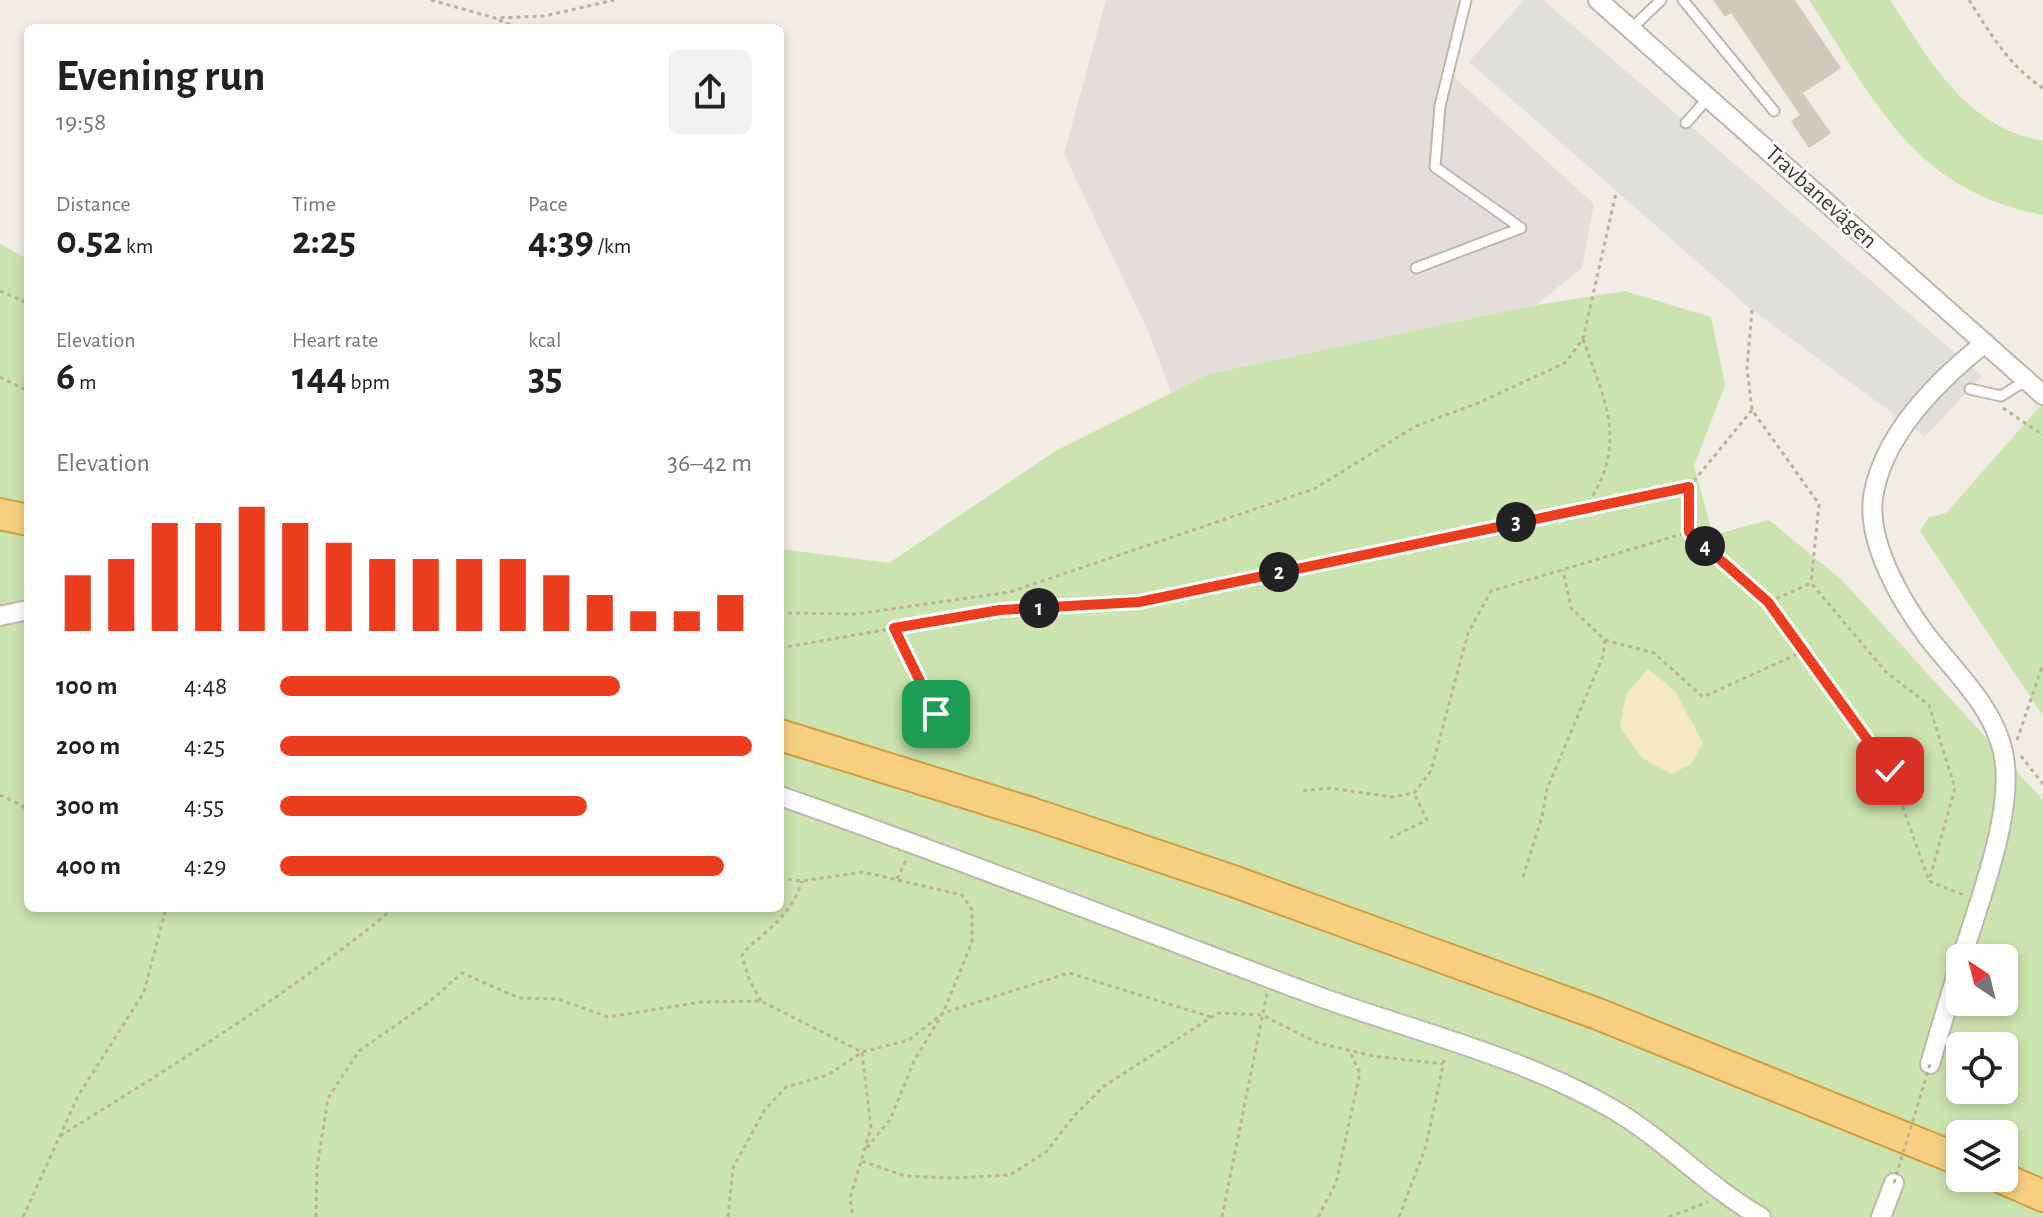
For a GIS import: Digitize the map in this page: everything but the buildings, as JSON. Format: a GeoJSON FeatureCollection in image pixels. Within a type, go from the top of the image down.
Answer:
{"type":"FeatureCollection","features":[{"type":"Feature","properties":{"kind":"highway"},"geometry":{"type":"LineString","coordinates":[[0,514],[24,519]]}},
{"type":"Feature","properties":{"kind":"highway"},"geometry":{"type":"LineString","coordinates":[[0,534],[24,538]]}},
{"type":"Feature","properties":{"kind":"highway"},"geometry":{"type":"LineString","coordinates":[[784,719],[1108,822],[1324,897],[1603,999],[1946,1135]]}},
{"type":"Feature","properties":{"kind":"highway"},"geometry":{"type":"LineString","coordinates":[[784,736],[1019,809],[1233,881],[1598,1014],[1946,1154]]}},
{"type":"Feature","properties":{"kind":"highway"},"geometry":{"type":"LineString","coordinates":[[2018,1166],[2043,1177]]}},
{"type":"Feature","properties":{"kind":"highway"},"geometry":{"type":"LineString","coordinates":[[2018,1185],[2043,1196]]}},
{"type":"Feature","properties":{"kind":"street","name":"Travbanevägen"},"geometry":{"type":"LineString","coordinates":[[1598,0],[2043,395]]}},
{"type":"Feature","properties":{"kind":"street"},"geometry":{"type":"LineString","coordinates":[[1966,944],[2005,806],[2008,774],[2002,747],[1991,721],[1967,682],[1926,635],[1889,577],[1873,523],[1873,497],[1889,449],[1900,428],[1964,360],[1985,343]]}},
{"type":"Feature","properties":{"kind":"street"},"geometry":{"type":"LineString","coordinates":[[0,616],[24,611]]}},
{"type":"Feature","properties":{"kind":"street"},"geometry":{"type":"LineString","coordinates":[[784,797],[1344,1005],[1481,1050],[1609,1107],[1761,1217]]}},
{"type":"Feature","properties":{"kind":"street"},"geometry":{"type":"LineString","coordinates":[[1930,1064],[1946,1011]]}},
{"type":"Feature","properties":{"kind":"street"},"geometry":{"type":"LineString","coordinates":[[1881,1217],[1894,1183]]}},
{"type":"Feature","properties":{"kind":"lane"},"geometry":{"type":"LineString","coordinates":[[1416,268],[1521,228],[1435,167],[1440,106],[1466,0]]}},
{"type":"Feature","properties":{"kind":"lane"},"geometry":{"type":"LineString","coordinates":[[1631,29],[1661,0]]}},
{"type":"Feature","properties":{"kind":"lane"},"geometry":{"type":"LineString","coordinates":[[1683,0],[1774,111]]}},
{"type":"Feature","properties":{"kind":"lane"},"geometry":{"type":"LineString","coordinates":[[1686,123],[1708,98]]}},
{"type":"Feature","properties":{"kind":"lane"},"geometry":{"type":"LineString","coordinates":[[1970,389],[2001,396],[2027,380]]}},
{"type":"Feature","properties":{"kind":"path"},"geometry":{"type":"LineString","coordinates":[[431,0],[509,24]]}},
{"type":"Feature","properties":{"kind":"path"},"geometry":{"type":"LineString","coordinates":[[495,18],[545,16],[614,0]]}},
{"type":"Feature","properties":{"kind":"path"},"geometry":{"type":"LineString","coordinates":[[1969,0],[2004,53],[2024,76],[2043,88]]}},
{"type":"Feature","properties":{"kind":"path"},"geometry":{"type":"LineString","coordinates":[[784,613],[856,614],[1010,592],[1314,489],[1416,426],[1476,404],[1565,363],[1583,339],[1616,193]]}},
{"type":"Feature","properties":{"kind":"path"},"geometry":{"type":"LineString","coordinates":[[0,291],[24,301]]}},
{"type":"Feature","properties":{"kind":"path"},"geometry":{"type":"LineString","coordinates":[[1752,310],[1747,368],[1752,410],[1819,504],[1811,583],[1886,672],[1929,705],[1955,788],[1929,881]]}},
{"type":"Feature","properties":{"kind":"path"},"geometry":{"type":"LineString","coordinates":[[1583,339],[1611,418],[1610,458],[1599,488],[1584,508]]}},
{"type":"Feature","properties":{"kind":"path"},"geometry":{"type":"LineString","coordinates":[[0,377],[24,389]]}},
{"type":"Feature","properties":{"kind":"path"},"geometry":{"type":"LineString","coordinates":[[1970,389],[2043,435]]}},
{"type":"Feature","properties":{"kind":"path"},"geometry":{"type":"LineString","coordinates":[[1752,410],[1689,487],[1689,532],[1768,602],[1890,771],[1929,881],[1978,902]]}},
{"type":"Feature","properties":{"kind":"path"},"geometry":{"type":"LineString","coordinates":[[784,647],[1000,610],[1139,602],[1689,487]]}},
{"type":"Feature","properties":{"kind":"path"},"geometry":{"type":"LineString","coordinates":[[1303,791],[1329,788],[1392,797],[1414,793],[1431,771],[1468,633],[1491,591],[1689,532]]}},
{"type":"Feature","properties":{"kind":"path"},"geometry":{"type":"LineString","coordinates":[[1563,570],[1571,608],[1605,640],[1654,653],[1703,697],[1804,651]]}},
{"type":"Feature","properties":{"kind":"path"},"geometry":{"type":"LineString","coordinates":[[1768,602],[1811,583]]}},
{"type":"Feature","properties":{"kind":"path"},"geometry":{"type":"LineString","coordinates":[[894,628],[936,714]]}},
{"type":"Feature","properties":{"kind":"path"},"geometry":{"type":"LineString","coordinates":[[1523,877],[1542,817],[1547,789],[1603,656],[1605,640]]}},
{"type":"Feature","properties":{"kind":"path"},"geometry":{"type":"LineString","coordinates":[[2043,664],[2014,748],[2043,784]]}},
{"type":"Feature","properties":{"kind":"path"},"geometry":{"type":"LineString","coordinates":[[1390,838],[1427,820],[1414,793]]}},
{"type":"Feature","properties":{"kind":"path"},"geometry":{"type":"LineString","coordinates":[[0,795],[24,808]]}},
{"type":"Feature","properties":{"kind":"path"},"geometry":{"type":"LineString","coordinates":[[897,879],[914,844]]}},
{"type":"Feature","properties":{"kind":"path"},"geometry":{"type":"LineString","coordinates":[[784,879],[802,881],[863,872],[962,895],[972,910],[972,942],[943,1013],[914,1061],[890,1120],[865,1150]]}},
{"type":"Feature","properties":{"kind":"path"},"geometry":{"type":"LineString","coordinates":[[761,1001],[749,979],[742,956],[747,947],[795,904],[802,881]]}},
{"type":"Feature","properties":{"kind":"path"},"geometry":{"type":"LineString","coordinates":[[23,1217],[78,1096],[144,992],[165,912]]}},
{"type":"Feature","properties":{"kind":"path"},"geometry":{"type":"LineString","coordinates":[[60,1136],[157,1076],[336,956],[389,912]]}},
{"type":"Feature","properties":{"kind":"path"},"geometry":{"type":"LineString","coordinates":[[316,1217],[317,1168],[328,1098],[359,1051],[429,1002],[462,973],[519,998],[558,999],[608,1017],[701,1002],[761,1001],[862,1052]]}},
{"type":"Feature","properties":{"kind":"path"},"geometry":{"type":"LineString","coordinates":[[728,1217],[733,1168],[764,1111],[786,1087],[828,1075],[862,1052],[909,1040],[943,1013],[1069,973],[1211,1017]]}},
{"type":"Feature","properties":{"kind":"path"},"geometry":{"type":"LineString","coordinates":[[862,1161],[905,1176],[953,1178],[1010,1175],[1046,1152],[1074,1116],[1104,1086],[1211,1017],[1218,1013],[1262,1015],[1318,1043],[1373,1056],[1443,1064],[1426,1146],[1399,1217]]}},
{"type":"Feature","properties":{"kind":"path"},"geometry":{"type":"LineString","coordinates":[[1222,1217],[1262,1015]]}},
{"type":"Feature","properties":{"kind":"path"},"geometry":{"type":"LineString","coordinates":[[1318,1217],[1336,1183],[1360,1073],[1349,1050]]}},
{"type":"Feature","properties":{"kind":"path"},"geometry":{"type":"LineString","coordinates":[[853,1217],[850,1198],[871,1128],[862,1052]]}},
{"type":"Feature","properties":{"kind":"path"},"geometry":{"type":"LineString","coordinates":[[1894,1183],[1930,1064]]}},
{"type":"Feature","properties":{"kind":"path"},"geometry":{"type":"LineString","coordinates":[[1669,1217],[1726,1194]]}},
{"type":"Feature","properties":{"kind":"shaded area"},"geometry":{"type":"Polygon","coordinates":[[[1106,0],[1471,0],[1443,67],[1594,204],[1582,268],[1536,305],[1209,374],[1171,393],[1149,333],[1064,154],[1106,0]]]}},
{"type":"Feature","properties":{"kind":"shaded area"},"geometry":{"type":"Polygon","coordinates":[[[1524,0],[1543,0],[1982,376],[1925,437],[1752,310],[1469,62],[1524,0]]]}},
{"type":"Feature","properties":{"kind":"green space"},"geometry":{"type":"Polygon","coordinates":[[[1809,0],[1890,0],[1935,67],[1971,106],[1992,122],[2043,141],[2043,215],[1998,203],[1961,185],[1929,163],[1878,106],[1809,0]]]}},
{"type":"Feature","properties":{"kind":"green space"},"geometry":{"type":"Polygon","coordinates":[[[0,244],[24,257],[24,912],[784,912],[784,550],[889,563],[1057,450],[1209,374],[1536,305],[1625,291],[1711,317],[1725,385],[1694,466],[1713,535],[1769,520],[1842,580],[2043,800],[2043,1217],[0,1217],[0,244]]]}},
{"type":"Feature","properties":{"kind":"green space"},"geometry":{"type":"Polygon","coordinates":[[[2043,403],[2043,716],[1920,531],[1929,517],[1946,513],[2043,403]]]}},
{"type":"Feature","properties":{"kind":"sand"},"geometry":{"type":"Polygon","coordinates":[[[1648,669],[1675,691],[1703,743],[1691,764],[1671,774],[1642,758],[1620,727],[1626,694],[1648,669]]]}},
{"type":"Feature","properties":{"kind":"route"},"geometry":{"type":"LineString","coordinates":[[936,714],[894,628],[1000,610],[1139,602],[1689,487],[1689,532],[1768,602],[1890,771]]}}]}
